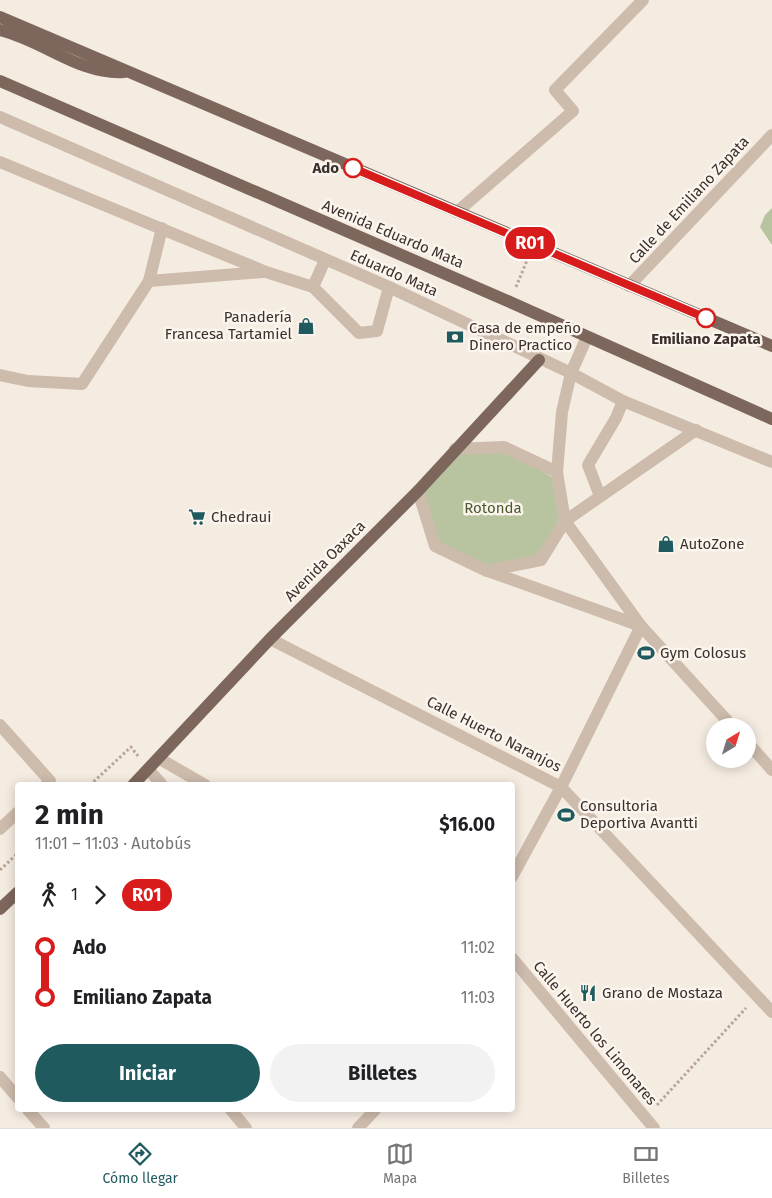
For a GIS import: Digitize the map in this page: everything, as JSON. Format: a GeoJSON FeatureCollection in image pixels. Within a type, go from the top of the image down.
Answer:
{"type":"FeatureCollection","features":[{"type":"Feature","properties":{"kind":"main road"},"geometry":{"type":"LineString","coordinates":[[0,17],[772,346]]}},
{"type":"Feature","properties":{"kind":"main road"},"geometry":{"type":"LineString","coordinates":[[0,30],[15,33],[93,70],[111,73],[129,72]]}},
{"type":"Feature","properties":{"kind":"main road","name":"Avenida Eduardo Mata"},"geometry":{"type":"LineString","coordinates":[[0,81],[587,337],[772,420]]}},
{"type":"Feature","properties":{"kind":"main road","name":"Avenida Oaxaca"},"geometry":{"type":"LineString","coordinates":[[136,782],[160,759],[270,638],[418,491],[539,360]]}},
{"type":"Feature","properties":{"kind":"main road"},"geometry":{"type":"LineString","coordinates":[[0,910],[15,895]]}},
{"type":"Feature","properties":{"kind":"street"},"geometry":{"type":"LineString","coordinates":[[457,212],[573,111],[555,90],[643,0]]}},
{"type":"Feature","properties":{"kind":"street","name":"Eduardo Mata"},"geometry":{"type":"LineString","coordinates":[[0,117],[389,287],[539,360],[571,373],[624,401],[772,462]]}},
{"type":"Feature","properties":{"kind":"street","name":"Calle de Emiliano Zapata"},"geometry":{"type":"LineString","coordinates":[[629,286],[772,135]]}},
{"type":"Feature","properties":{"kind":"street"},"geometry":{"type":"LineString","coordinates":[[0,162],[266,272],[313,287],[359,333],[377,330],[389,287]]}},
{"type":"Feature","properties":{"kind":"street"},"geometry":{"type":"LineString","coordinates":[[0,375],[28,381],[82,384],[149,281],[162,228]]}},
{"type":"Feature","properties":{"kind":"street"},"geometry":{"type":"LineString","coordinates":[[313,287],[325,260]]}},
{"type":"Feature","properties":{"kind":"street"},"geometry":{"type":"LineString","coordinates":[[149,281],[266,272]]}},
{"type":"Feature","properties":{"kind":"street"},"geometry":{"type":"LineString","coordinates":[[587,337],[571,373],[562,412],[557,472],[565,521],[641,626],[725,718]]}},
{"type":"Feature","properties":{"kind":"street"},"geometry":{"type":"LineString","coordinates":[[600,496],[588,465],[624,401]]}},
{"type":"Feature","properties":{"kind":"street"},"geometry":{"type":"LineString","coordinates":[[488,571],[541,560],[565,521],[696,430]]}},
{"type":"Feature","properties":{"kind":"street"},"geometry":{"type":"LineString","coordinates":[[455,449],[504,447],[557,472]]}},
{"type":"Feature","properties":{"kind":"street"},"geometry":{"type":"LineString","coordinates":[[418,491],[435,546],[488,571],[641,626]]}},
{"type":"Feature","properties":{"kind":"street"},"geometry":{"type":"LineString","coordinates":[[515,871],[561,787],[641,626]]}},
{"type":"Feature","properties":{"kind":"street","name":"Calle Huerto Naranjos"},"geometry":{"type":"LineString","coordinates":[[270,638],[561,787],[772,1012]]}},
{"type":"Feature","properties":{"kind":"street"},"geometry":{"type":"LineString","coordinates":[[0,725],[47,782]]}},
{"type":"Feature","properties":{"kind":"street"},"geometry":{"type":"LineString","coordinates":[[756,752],[772,770]]}},
{"type":"Feature","properties":{"kind":"street"},"geometry":{"type":"LineString","coordinates":[[160,759],[200,782]]}},
{"type":"Feature","properties":{"kind":"street"},"geometry":{"type":"LineString","coordinates":[[149,770],[159,782]]}},
{"type":"Feature","properties":{"kind":"street"},"geometry":{"type":"LineString","coordinates":[[0,828],[15,815]]}},
{"type":"Feature","properties":{"kind":"street","name":"Calle Huerto los Limonares"},"geometry":{"type":"LineString","coordinates":[[515,962],[649,1123]]}},
{"type":"Feature","properties":{"kind":"street"},"geometry":{"type":"LineString","coordinates":[[0,1077],[15,1094]]}},
{"type":"Feature","properties":{"kind":"street"},"geometry":{"type":"LineString","coordinates":[[30,1112],[44,1128]]}},
{"type":"Feature","properties":{"kind":"street"},"geometry":{"type":"LineString","coordinates":[[233,1112],[246,1128]]}},
{"type":"Feature","properties":{"kind":"street"},"geometry":{"type":"LineString","coordinates":[[358,1128],[373,1112]]}},
{"type":"Feature","properties":{"kind":"street"},"geometry":{"type":"LineString","coordinates":[[635,1128],[649,1123]]}},
{"type":"Feature","properties":{"kind":"path"},"geometry":{"type":"LineString","coordinates":[[93,782],[131,747],[149,770]]}},
{"type":"Feature","properties":{"kind":"path"},"geometry":{"type":"LineString","coordinates":[[0,870],[15,856]]}},
{"type":"Feature","properties":{"kind":"path"},"geometry":{"type":"LineString","coordinates":[[649,1123],[757,996]]}},
{"type":"Feature","properties":{"kind":"green space"},"geometry":{"type":"Polygon","coordinates":[[[772,208],[772,245],[760,227],[765,215],[772,208]]]}},
{"type":"Feature","properties":{"kind":"green space","name":"Rotonda"},"geometry":{"type":"Polygon","coordinates":[[[505,449],[552,477],[559,519],[539,557],[490,569],[437,544],[420,489],[457,453],[505,449]]]}},
{"type":"Feature","properties":{"kind":"bus line","name":"R01"},"geometry":{"type":"LineString","coordinates":[[353,168],[706,318]]}},
{"type":"Feature","properties":{"kind":"place","name":"Ado"},"geometry":{"type":"Point","coordinates":[353,168]}},
{"type":"Feature","properties":{"kind":"place","name":"Emiliano Zapata"},"geometry":{"type":"Point","coordinates":[706,318]}},
{"type":"Feature","properties":{"kind":"place","name":"Panadería Francesa Tartamiel"},"geometry":{"type":"Point","coordinates":[306,326]}},
{"type":"Feature","properties":{"kind":"place","name":"Casa de empeño Dinero Practico"},"geometry":{"type":"Point","coordinates":[455,337]}},
{"type":"Feature","properties":{"kind":"place","name":"Chedraui"},"geometry":{"type":"Point","coordinates":[197,517]}},
{"type":"Feature","properties":{"kind":"place","name":"AutoZone"},"geometry":{"type":"Point","coordinates":[666,544]}},
{"type":"Feature","properties":{"kind":"place","name":"Gym Colosus"},"geometry":{"type":"Point","coordinates":[646,653]}},
{"type":"Feature","properties":{"kind":"place","name":"Consultoria Deportiva Avantti"},"geometry":{"type":"Point","coordinates":[566,815]}},
{"type":"Feature","properties":{"kind":"place","name":"Grano de Mostaza"},"geometry":{"type":"Point","coordinates":[588,993]}}]}
